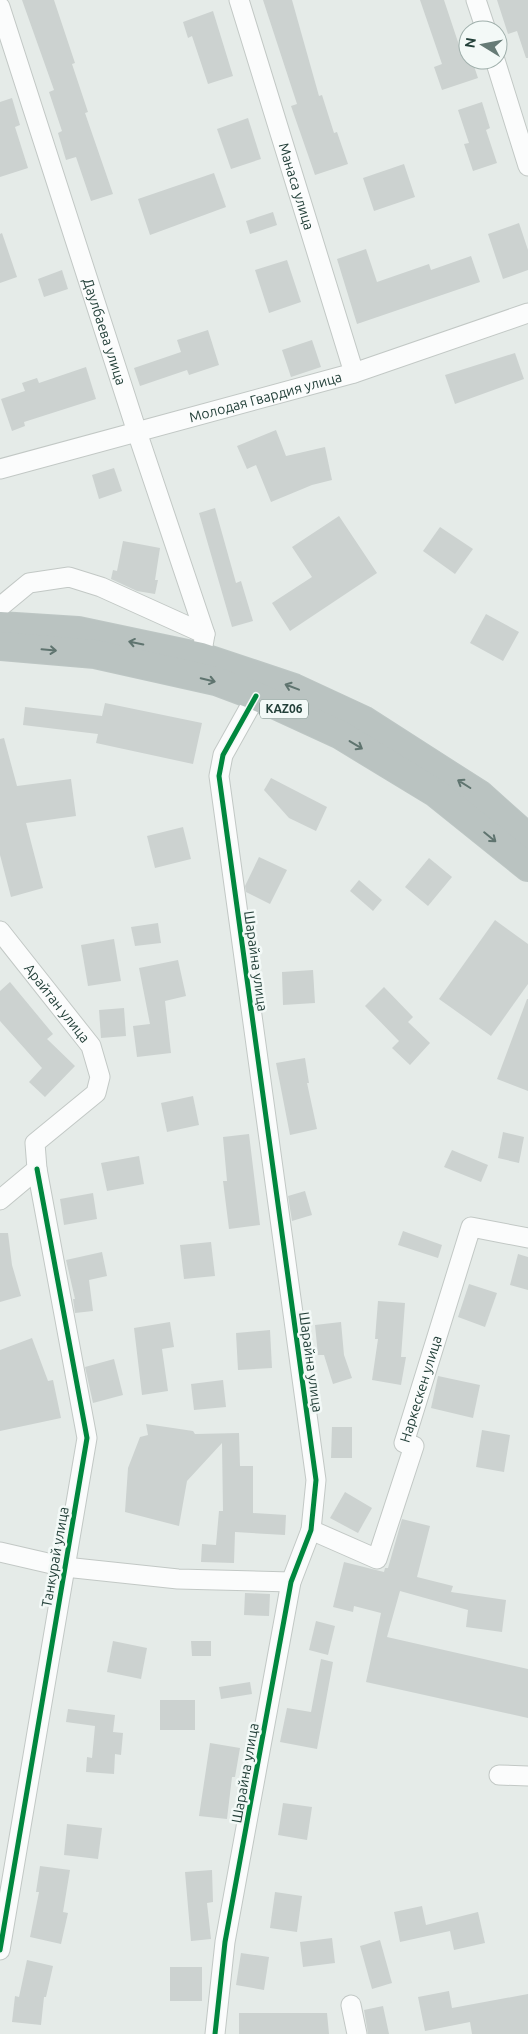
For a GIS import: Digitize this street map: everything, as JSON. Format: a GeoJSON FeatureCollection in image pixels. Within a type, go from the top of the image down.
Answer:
{"type":"FeatureCollection","features":[{"type":"Feature","properties":{"kind":"highway","name":"KАZ06"},"geometry":{"type":"LineString","coordinates":[[0,626],[78,631],[203,646],[363,720],[480,795],[528,838]]}},
{"type":"Feature","properties":{"kind":"highway","name":"KАZ06"},"geometry":{"type":"LineString","coordinates":[[0,646],[95,654],[216,681],[256,696],[339,734],[436,793],[528,868]]}},
{"type":"Feature","properties":{"kind":"street","name":"Манаса улица"},"geometry":{"type":"LineString","coordinates":[[239,0],[354,373]]}},
{"type":"Feature","properties":{"kind":"street"},"geometry":{"type":"LineString","coordinates":[[476,0],[483,20]]}},
{"type":"Feature","properties":{"kind":"street","name":"Даулбаева улица"},"geometry":{"type":"LineString","coordinates":[[0,7],[137,432],[203,646]]}},
{"type":"Feature","properties":{"kind":"street"},"geometry":{"type":"LineString","coordinates":[[498,70],[528,166]]}},
{"type":"Feature","properties":{"kind":"street","name":"Молодая Гвардия улица"},"geometry":{"type":"LineString","coordinates":[[0,469],[354,373],[528,313]]}},
{"type":"Feature","properties":{"kind":"street"},"geometry":{"type":"LineString","coordinates":[[0,607],[30,583],[69,577],[101,587],[203,646]]}},
{"type":"Feature","properties":{"kind":"street","name":"Шарайна улица"},"geometry":{"type":"LineString","coordinates":[[215,2034],[225,1942],[291,1582],[311,1530],[316,1480],[219,776],[223,755],[256,696]]}},
{"type":"Feature","properties":{"kind":"street","name":"Арайтан улица"},"geometry":{"type":"LineString","coordinates":[[0,931],[91,1046],[100,1077],[96,1093],[36,1143]]}},
{"type":"Feature","properties":{"kind":"street","name":"Танкурай улица"},"geometry":{"type":"LineString","coordinates":[[0,1950],[87,1438],[37,1169],[36,1143]]}},
{"type":"Feature","properties":{"kind":"street"},"geometry":{"type":"LineString","coordinates":[[0,1200],[37,1169]]}},
{"type":"Feature","properties":{"kind":"street","name":"Наркескен улица"},"geometry":{"type":"LineString","coordinates":[[311,1530],[377,1559],[414,1446],[404,1443],[471,1228],[528,1238]]}},
{"type":"Feature","properties":{"kind":"street"},"geometry":{"type":"LineString","coordinates":[[0,1552],[65,1567],[178,1579],[291,1582]]}},
{"type":"Feature","properties":{"kind":"street"},"geometry":{"type":"LineString","coordinates":[[499,1775],[528,1776]]}},
{"type":"Feature","properties":{"kind":"street"},"geometry":{"type":"LineString","coordinates":[[351,2005],[357,2034]]}},
{"type":"Feature","properties":{"kind":"building"},"geometry":{"type":"Polygon","coordinates":[[[22,0],[54,0],[75,63],[72,64],[88,112],[85,113],[113,194],[91,201],[76,157],[66,160],[58,133],[62,131],[49,92],[54,90],[22,0]]]}},
{"type":"Feature","properties":{"kind":"building"},"geometry":{"type":"Polygon","coordinates":[[[263,0],[292,0],[319,96],[322,95],[334,133],[337,132],[348,164],[315,175],[291,106],[297,104],[263,0]]]}},
{"type":"Feature","properties":{"kind":"building"},"geometry":{"type":"Polygon","coordinates":[[[420,0],[444,0],[458,42],[458,70],[475,70],[478,78],[442,90],[434,67],[442,64],[420,0]]]}},
{"type":"Feature","properties":{"kind":"building"},"geometry":{"type":"Polygon","coordinates":[[[497,0],[528,0],[528,58],[526,58],[517,31],[508,34],[508,20],[503,20],[497,0]]]}},
{"type":"Feature","properties":{"kind":"building"},"geometry":{"type":"Polygon","coordinates":[[[213,11],[233,76],[208,84],[192,36],[188,38],[183,22],[213,11]]]}},
{"type":"Feature","properties":{"kind":"building"},"geometry":{"type":"Polygon","coordinates":[[[12,98],[20,125],[15,127],[28,168],[0,177],[0,102],[12,98]]]}},
{"type":"Feature","properties":{"kind":"building"},"geometry":{"type":"Polygon","coordinates":[[[482,102],[490,128],[486,130],[497,163],[473,171],[464,144],[469,143],[458,110],[482,102]]]}},
{"type":"Feature","properties":{"kind":"building"},"geometry":{"type":"Polygon","coordinates":[[[248,118],[261,159],[231,169],[217,129],[248,118]]]}},
{"type":"Feature","properties":{"kind":"building"},"geometry":{"type":"Polygon","coordinates":[[[404,164],[415,197],[374,211],[363,178],[404,164]]]}},
{"type":"Feature","properties":{"kind":"building"},"geometry":{"type":"Polygon","coordinates":[[[214,173],[226,207],[150,235],[138,199],[214,173]]]}},
{"type":"Feature","properties":{"kind":"building"},"geometry":{"type":"Polygon","coordinates":[[[273,212],[277,225],[250,234],[246,221],[273,212]]]}},
{"type":"Feature","properties":{"kind":"building"},"geometry":{"type":"Polygon","coordinates":[[[519,223],[528,250],[528,270],[503,279],[488,234],[519,223]]]}},
{"type":"Feature","properties":{"kind":"building"},"geometry":{"type":"Polygon","coordinates":[[[2,233],[17,277],[0,283],[0,234],[2,233]]]}},
{"type":"Feature","properties":{"kind":"building"},"geometry":{"type":"Polygon","coordinates":[[[366,249],[377,282],[429,264],[431,270],[471,256],[480,282],[357,324],[337,259],[366,249]]]}},
{"type":"Feature","properties":{"kind":"building"},"geometry":{"type":"Polygon","coordinates":[[[287,260],[301,302],[269,313],[255,270],[287,260]]]}},
{"type":"Feature","properties":{"kind":"building"},"geometry":{"type":"Polygon","coordinates":[[[62,270],[68,289],[44,297],[38,279],[62,270]]]}},
{"type":"Feature","properties":{"kind":"building"},"geometry":{"type":"Polygon","coordinates":[[[208,330],[219,365],[189,375],[187,370],[140,386],[134,368],[181,352],[177,340],[208,330]]]}},
{"type":"Feature","properties":{"kind":"building"},"geometry":{"type":"Polygon","coordinates":[[[312,340],[321,367],[291,377],[282,350],[312,340]]]}},
{"type":"Feature","properties":{"kind":"building"},"geometry":{"type":"Polygon","coordinates":[[[515,353],[524,379],[455,404],[445,375],[515,353]]]}},
{"type":"Feature","properties":{"kind":"building"},"geometry":{"type":"Polygon","coordinates":[[[86,367],[96,399],[24,422],[25,426],[12,431],[1,399],[25,391],[22,383],[37,378],[39,383],[86,367]]]}},
{"type":"Feature","properties":{"kind":"building"},"geometry":{"type":"Polygon","coordinates":[[[276,430],[286,456],[325,447],[332,480],[312,485],[271,502],[256,465],[247,469],[237,446],[276,430]]]}},
{"type":"Feature","properties":{"kind":"building"},"geometry":{"type":"Polygon","coordinates":[[[114,468],[122,491],[99,499],[92,475],[114,468]]]}},
{"type":"Feature","properties":{"kind":"building"},"geometry":{"type":"Polygon","coordinates":[[[215,508],[236,583],[241,581],[253,621],[232,627],[199,513],[215,508]]]}},
{"type":"Feature","properties":{"kind":"building"},"geometry":{"type":"Polygon","coordinates":[[[339,516],[377,573],[290,631],[272,603],[312,577],[292,547],[339,516]]]}},
{"type":"Feature","properties":{"kind":"building"},"geometry":{"type":"Polygon","coordinates":[[[440,527],[473,549],[455,574],[423,551],[440,527]]]}},
{"type":"Feature","properties":{"kind":"building"},"geometry":{"type":"Polygon","coordinates":[[[123,541],[160,548],[155,580],[158,580],[155,594],[137,591],[111,579],[113,570],[117,571],[123,541]]]}},
{"type":"Feature","properties":{"kind":"building"},"geometry":{"type":"Polygon","coordinates":[[[486,614],[519,632],[503,661],[470,643],[486,614]]]}},
{"type":"Feature","properties":{"kind":"building"},"geometry":{"type":"Polygon","coordinates":[[[105,703],[202,723],[193,764],[96,743],[98,734],[23,725],[25,707],[102,716],[105,703]]]}},
{"type":"Feature","properties":{"kind":"building"},"geometry":{"type":"Polygon","coordinates":[[[4,738],[17,786],[71,779],[76,816],[26,823],[43,888],[11,897],[0,855],[0,739],[4,738]]]}},
{"type":"Feature","properties":{"kind":"building"},"geometry":{"type":"Polygon","coordinates":[[[271,778],[327,807],[316,831],[289,818],[264,790],[271,778]]]}},
{"type":"Feature","properties":{"kind":"building"},"geometry":{"type":"Polygon","coordinates":[[[183,827],[191,859],[155,868],[147,836],[183,827]]]}},
{"type":"Feature","properties":{"kind":"building"},"geometry":{"type":"Polygon","coordinates":[[[259,857],[287,870],[270,904],[246,892],[245,886],[259,857]]]}},
{"type":"Feature","properties":{"kind":"building"},"geometry":{"type":"Polygon","coordinates":[[[429,858],[452,877],[428,906],[405,887],[429,858]]]}},
{"type":"Feature","properties":{"kind":"building"},"geometry":{"type":"Polygon","coordinates":[[[359,880],[382,900],[373,911],[350,891],[359,880]]]}},
{"type":"Feature","properties":{"kind":"building"},"geometry":{"type":"Polygon","coordinates":[[[495,920],[528,944],[528,984],[491,1036],[439,999],[495,920]]]}},
{"type":"Feature","properties":{"kind":"building"},"geometry":{"type":"Polygon","coordinates":[[[158,923],[161,943],[135,946],[131,927],[158,923]]]}},
{"type":"Feature","properties":{"kind":"building"},"geometry":{"type":"Polygon","coordinates":[[[114,939],[121,981],[88,986],[81,945],[114,939]]]}},
{"type":"Feature","properties":{"kind":"building"},"geometry":{"type":"Polygon","coordinates":[[[178,960],[186,996],[165,1001],[171,1053],[137,1057],[133,1026],[150,1024],[139,968],[178,960]]]}},
{"type":"Feature","properties":{"kind":"building"},"geometry":{"type":"Polygon","coordinates":[[[313,970],[315,1003],[283,1005],[282,972],[313,970]]]}},
{"type":"Feature","properties":{"kind":"building"},"geometry":{"type":"Polygon","coordinates":[[[10,982],[53,1034],[47,1039],[75,1066],[45,1097],[29,1082],[42,1068],[0,1021],[0,991],[10,982]]]}},
{"type":"Feature","properties":{"kind":"building"},"geometry":{"type":"Polygon","coordinates":[[[384,987],[413,1017],[408,1022],[430,1043],[410,1065],[392,1048],[399,1041],[365,1006],[384,987]]]}},
{"type":"Feature","properties":{"kind":"building"},"geometry":{"type":"Polygon","coordinates":[[[528,999],[528,1091],[497,1079],[528,999]]]}},
{"type":"Feature","properties":{"kind":"building"},"geometry":{"type":"Polygon","coordinates":[[[124,1008],[126,1036],[101,1038],[99,1010],[124,1008]]]}},
{"type":"Feature","properties":{"kind":"building"},"geometry":{"type":"Polygon","coordinates":[[[305,1058],[309,1083],[307,1083],[317,1129],[290,1135],[276,1063],[305,1058]]]}},
{"type":"Feature","properties":{"kind":"building"},"geometry":{"type":"Polygon","coordinates":[[[193,1096],[199,1125],[167,1132],[161,1103],[193,1096]]]}},
{"type":"Feature","properties":{"kind":"building"},"geometry":{"type":"Polygon","coordinates":[[[503,1132],[524,1137],[519,1163],[498,1158],[503,1132]]]}},
{"type":"Feature","properties":{"kind":"building"},"geometry":{"type":"Polygon","coordinates":[[[249,1134],[260,1225],[229,1229],[223,1181],[227,1181],[223,1137],[249,1134]]]}},
{"type":"Feature","properties":{"kind":"building"},"geometry":{"type":"Polygon","coordinates":[[[452,1150],[488,1165],[481,1182],[444,1167],[452,1150]]]}},
{"type":"Feature","properties":{"kind":"building"},"geometry":{"type":"Polygon","coordinates":[[[139,1156],[144,1184],[107,1191],[101,1163],[139,1156]]]}},
{"type":"Feature","properties":{"kind":"building"},"geometry":{"type":"Polygon","coordinates":[[[305,1191],[312,1215],[292,1221],[288,1196],[305,1191]]]}},
{"type":"Feature","properties":{"kind":"building"},"geometry":{"type":"Polygon","coordinates":[[[93,1193],[97,1219],[64,1225],[60,1199],[93,1193]]]}},
{"type":"Feature","properties":{"kind":"building"},"geometry":{"type":"Polygon","coordinates":[[[403,1231],[442,1245],[438,1258],[398,1245],[403,1231]]]}},
{"type":"Feature","properties":{"kind":"building"},"geometry":{"type":"Polygon","coordinates":[[[0,1233],[8,1233],[12,1265],[21,1296],[0,1302],[0,1233]]]}},
{"type":"Feature","properties":{"kind":"building"},"geometry":{"type":"Polygon","coordinates":[[[211,1242],[215,1276],[184,1279],[180,1245],[211,1242]]]}},
{"type":"Feature","properties":{"kind":"building"},"geometry":{"type":"Polygon","coordinates":[[[102,1252],[107,1276],[89,1280],[93,1311],[75,1313],[73,1299],[75,1299],[66,1260],[102,1252]]]}},
{"type":"Feature","properties":{"kind":"building"},"geometry":{"type":"Polygon","coordinates":[[[518,1254],[528,1257],[528,1290],[510,1285],[518,1254]]]}},
{"type":"Feature","properties":{"kind":"building"},"geometry":{"type":"Polygon","coordinates":[[[469,1284],[497,1293],[485,1327],[458,1317],[469,1284]]]}},
{"type":"Feature","properties":{"kind":"building"},"geometry":{"type":"Polygon","coordinates":[[[378,1301],[405,1303],[401,1357],[406,1357],[401,1385],[372,1380],[378,1339],[375,1339],[378,1301]]]}},
{"type":"Feature","properties":{"kind":"building"},"geometry":{"type":"Polygon","coordinates":[[[170,1322],[174,1347],[162,1349],[168,1391],[142,1395],[134,1328],[170,1322]]]}},
{"type":"Feature","properties":{"kind":"building"},"geometry":{"type":"Polygon","coordinates":[[[341,1322],[344,1355],[352,1378],[333,1384],[324,1355],[318,1355],[315,1325],[341,1322]]]}},
{"type":"Feature","properties":{"kind":"building"},"geometry":{"type":"Polygon","coordinates":[[[270,1330],[272,1368],[238,1370],[236,1333],[270,1330]]]}},
{"type":"Feature","properties":{"kind":"building"},"geometry":{"type":"Polygon","coordinates":[[[32,1338],[48,1381],[53,1380],[61,1418],[0,1431],[0,1350],[32,1338]]]}},
{"type":"Feature","properties":{"kind":"building"},"geometry":{"type":"Polygon","coordinates":[[[114,1359],[123,1395],[93,1403],[85,1367],[114,1359]]]}},
{"type":"Feature","properties":{"kind":"building"},"geometry":{"type":"Polygon","coordinates":[[[438,1376],[480,1385],[473,1418],[431,1408],[438,1376]]]}},
{"type":"Feature","properties":{"kind":"building"},"geometry":{"type":"Polygon","coordinates":[[[223,1380],[226,1407],[194,1410],[191,1384],[223,1380]]]}},
{"type":"Feature","properties":{"kind":"building"},"geometry":{"type":"Polygon","coordinates":[[[146,1424],[193,1431],[195,1434],[239,1433],[240,1466],[253,1466],[253,1513],[286,1515],[285,1535],[235,1532],[234,1563],[201,1562],[202,1544],[216,1545],[219,1511],[223,1511],[222,1443],[187,1481],[179,1526],[125,1512],[128,1468],[140,1437],[148,1435],[146,1424]]]}},
{"type":"Feature","properties":{"kind":"building"},"geometry":{"type":"Polygon","coordinates":[[[332,1427],[352,1427],[352,1458],[331,1458],[332,1427]]]}},
{"type":"Feature","properties":{"kind":"building"},"geometry":{"type":"Polygon","coordinates":[[[482,1430],[510,1435],[504,1472],[476,1467],[482,1430]]]}},
{"type":"Feature","properties":{"kind":"building"},"geometry":{"type":"Polygon","coordinates":[[[345,1492],[372,1508],[358,1533],[330,1518],[345,1492]]]}},
{"type":"Feature","properties":{"kind":"building"},"geometry":{"type":"Polygon","coordinates":[[[402,1519],[430,1526],[417,1577],[453,1586],[451,1592],[506,1600],[502,1632],[466,1627],[468,1610],[400,1591],[387,1637],[528,1669],[528,1718],[366,1682],[381,1613],[354,1606],[353,1612],[333,1607],[344,1562],[384,1572],[385,1568],[388,1568],[402,1519]]]}},
{"type":"Feature","properties":{"kind":"building"},"geometry":{"type":"Polygon","coordinates":[[[245,1593],[270,1594],[269,1616],[244,1615],[245,1593]]]}},
{"type":"Feature","properties":{"kind":"building"},"geometry":{"type":"Polygon","coordinates":[[[316,1621],[335,1626],[328,1655],[309,1650],[316,1621]]]}},
{"type":"Feature","properties":{"kind":"building"},"geometry":{"type":"Polygon","coordinates":[[[113,1641],[147,1648],[141,1679],[107,1672],[113,1641]]]}},
{"type":"Feature","properties":{"kind":"building"},"geometry":{"type":"Polygon","coordinates":[[[191,1641],[211,1641],[211,1656],[192,1656],[191,1641]]]}},
{"type":"Feature","properties":{"kind":"building"},"geometry":{"type":"Polygon","coordinates":[[[321,1659],[333,1662],[317,1749],[280,1742],[287,1708],[311,1712],[321,1659]]]}},
{"type":"Feature","properties":{"kind":"building"},"geometry":{"type":"Polygon","coordinates":[[[250,1682],[252,1694],[221,1699],[219,1687],[250,1682]]]}},
{"type":"Feature","properties":{"kind":"building"},"geometry":{"type":"Polygon","coordinates":[[[160,1700],[195,1700],[195,1730],[160,1730],[160,1700]]]}},
{"type":"Feature","properties":{"kind":"building"},"geometry":{"type":"Polygon","coordinates":[[[68,1709],[115,1715],[113,1732],[123,1733],[121,1755],[115,1754],[114,1774],[86,1772],[87,1757],[92,1758],[95,1726],[66,1722],[68,1709]]]}},
{"type":"Feature","properties":{"kind":"building"},"geometry":{"type":"Polygon","coordinates":[[[210,1743],[240,1748],[235,1777],[232,1777],[227,1819],[199,1816],[210,1743]]]}},
{"type":"Feature","properties":{"kind":"building"},"geometry":{"type":"Polygon","coordinates":[[[283,1803],[312,1807],[307,1840],[278,1835],[283,1803]]]}},
{"type":"Feature","properties":{"kind":"building"},"geometry":{"type":"Polygon","coordinates":[[[67,1824],[102,1828],[98,1859],[64,1855],[67,1824]]]}},
{"type":"Feature","properties":{"kind":"building"},"geometry":{"type":"Polygon","coordinates":[[[40,1866],[70,1870],[63,1912],[68,1913],[61,1944],[30,1937],[39,1892],[36,1892],[40,1866]]]}},
{"type":"Feature","properties":{"kind":"building"},"geometry":{"type":"Polygon","coordinates":[[[212,1870],[213,1902],[207,1903],[211,1939],[191,1941],[185,1872],[212,1870]]]}},
{"type":"Feature","properties":{"kind":"building"},"geometry":{"type":"Polygon","coordinates":[[[275,1892],[302,1896],[297,1932],[270,1928],[275,1892]]]}},
{"type":"Feature","properties":{"kind":"building"},"geometry":{"type":"Polygon","coordinates":[[[422,1906],[426,1925],[478,1912],[485,1943],[454,1950],[450,1931],[400,1942],[394,1912],[422,1906]]]}},
{"type":"Feature","properties":{"kind":"building"},"geometry":{"type":"Polygon","coordinates":[[[332,1938],[335,1963],[303,1967],[300,1942],[332,1938]]]}},
{"type":"Feature","properties":{"kind":"building"},"geometry":{"type":"Polygon","coordinates":[[[380,1940],[392,1983],[372,1989],[360,1946],[380,1940]]]}},
{"type":"Feature","properties":{"kind":"building"},"geometry":{"type":"Polygon","coordinates":[[[241,1953],[269,1957],[264,1990],[236,1985],[241,1953]]]}},
{"type":"Feature","properties":{"kind":"building"},"geometry":{"type":"Polygon","coordinates":[[[27,1960],[53,1966],[46,1997],[44,1997],[41,2025],[12,2022],[15,1996],[19,1997],[27,1960]]]}},
{"type":"Feature","properties":{"kind":"building"},"geometry":{"type":"Polygon","coordinates":[[[170,1967],[202,1967],[202,2001],[170,2001],[170,1967]]]}},
{"type":"Feature","properties":{"kind":"building"},"geometry":{"type":"Polygon","coordinates":[[[449,1991],[452,2008],[528,1994],[528,2034],[472,2034],[470,2022],[425,2031],[418,1997],[449,1991]]]}},
{"type":"Feature","properties":{"kind":"building"},"geometry":{"type":"Polygon","coordinates":[[[383,2006],[389,2034],[368,2034],[364,2010],[383,2006]]]}},
{"type":"Feature","properties":{"kind":"building"},"geometry":{"type":"Polygon","coordinates":[[[239,2013],[327,2013],[329,2034],[239,2034],[239,2013]]]}},
{"type":"Feature","properties":{"kind":"cycle path"},"geometry":{"type":"LineString","coordinates":[[215,2034],[225,1942],[291,1582],[311,1530],[316,1480],[219,776],[223,755],[256,696]]}},
{"type":"Feature","properties":{"kind":"cycle path"},"geometry":{"type":"LineString","coordinates":[[0,1950],[87,1438],[37,1169]]}}]}
